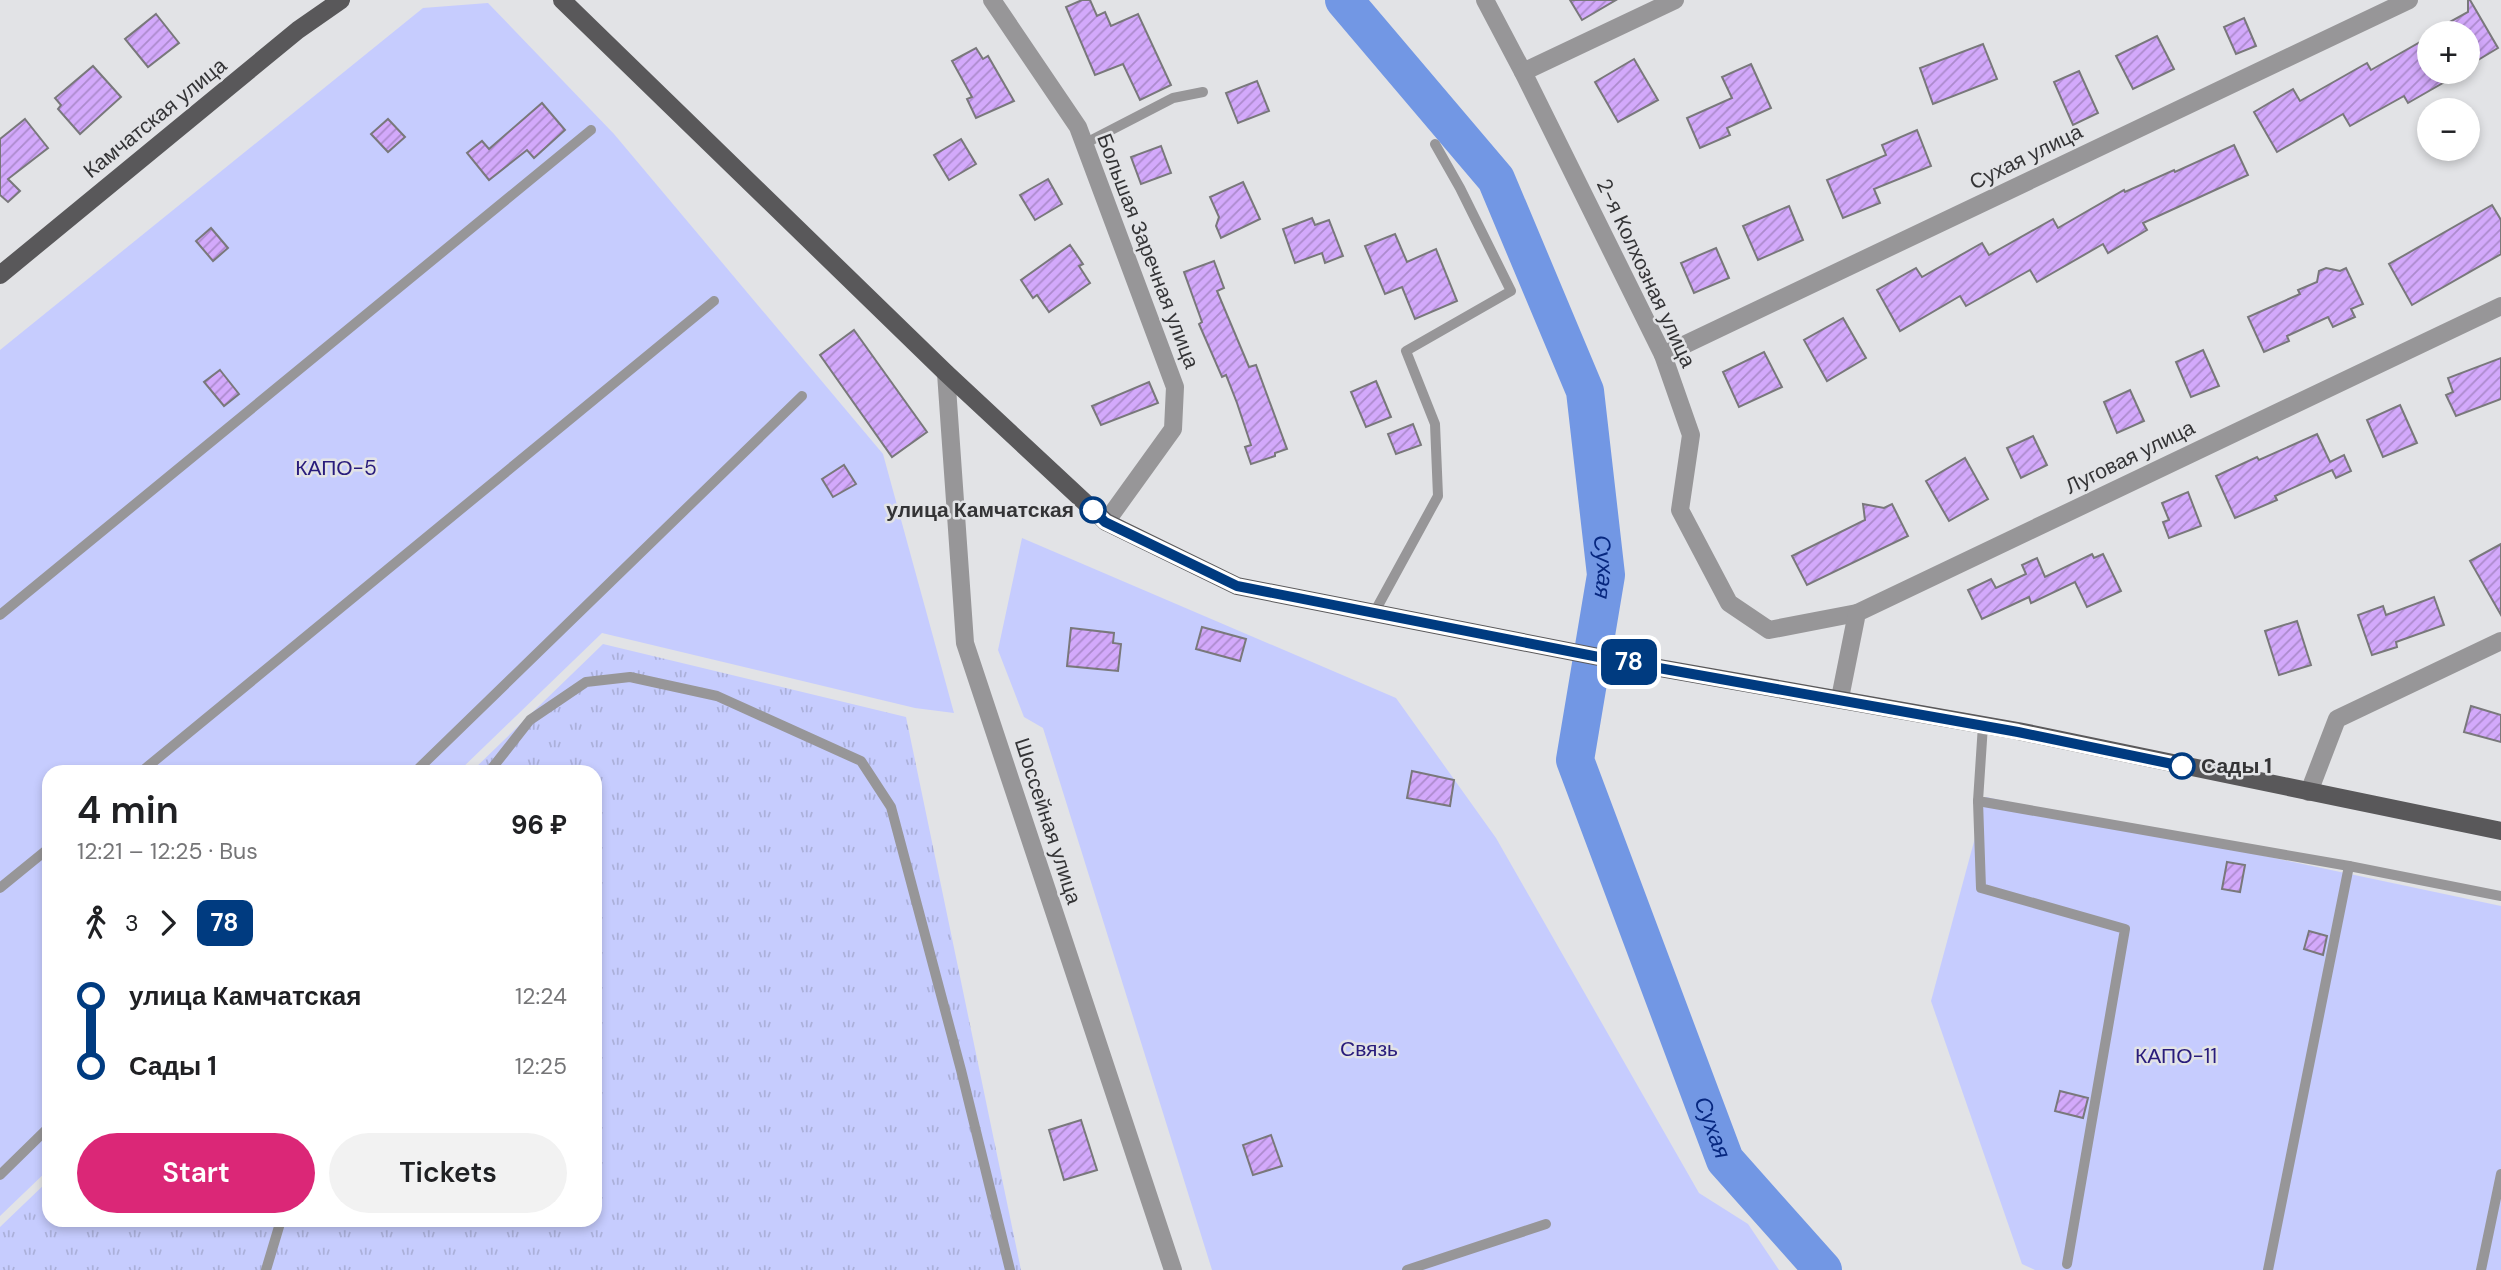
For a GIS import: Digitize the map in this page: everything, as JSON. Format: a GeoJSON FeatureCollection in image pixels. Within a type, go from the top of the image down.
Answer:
{"type":"FeatureCollection","features":[{"type":"Feature","properties":{"kind":"main road","name":"Камчатская улица"},"geometry":{"type":"LineString","coordinates":[[0,275],[298,30],[341,0]]}},
{"type":"Feature","properties":{"kind":"main road"},"geometry":{"type":"LineString","coordinates":[[562,0],[946,373],[1105,522],[1237,586],[1614,660],[1983,725],[2501,831]]}},
{"type":"Feature","properties":{"kind":"street","name":"Большая Заречная улица"},"geometry":{"type":"LineString","coordinates":[[992,0],[1078,127],[1175,387],[1173,429],[1105,522]]}},
{"type":"Feature","properties":{"kind":"street","name":"2-я Колхозная улица"},"geometry":{"type":"LineString","coordinates":[[1485,0],[1663,355],[1691,435],[1680,510],[1729,603],[1769,630],[1857,613]]}},
{"type":"Feature","properties":{"kind":"street"},"geometry":{"type":"LineString","coordinates":[[1523,72],[1675,0]]}},
{"type":"Feature","properties":{"kind":"street","name":"Сухая улица"},"geometry":{"type":"LineString","coordinates":[[1663,355],[2409,0]]}},
{"type":"Feature","properties":{"kind":"street","name":"Луговая улица"},"geometry":{"type":"LineString","coordinates":[[1857,613],[2501,306]]}},
{"type":"Feature","properties":{"kind":"street","name":"Шоссейная улица"},"geometry":{"type":"LineString","coordinates":[[946,373],[965,643],[1173,1270]]}},
{"type":"Feature","properties":{"kind":"street"},"geometry":{"type":"LineString","coordinates":[[1840,698],[1857,613]]}},
{"type":"Feature","properties":{"kind":"street"},"geometry":{"type":"LineString","coordinates":[[2309,792],[2337,719],[2501,641]]}},
{"type":"Feature","properties":{"kind":"lane"},"geometry":{"type":"LineString","coordinates":[[1084,145],[1173,98],[1203,92]]}},
{"type":"Feature","properties":{"kind":"lane"},"geometry":{"type":"LineString","coordinates":[[0,615],[591,130]]}},
{"type":"Feature","properties":{"kind":"lane"},"geometry":{"type":"LineString","coordinates":[[1374,613],[1438,496],[1435,424],[1406,351],[1511,291],[1435,144]]}},
{"type":"Feature","properties":{"kind":"lane"},"geometry":{"type":"LineString","coordinates":[[150,765],[714,301]]}},
{"type":"Feature","properties":{"kind":"lane"},"geometry":{"type":"LineString","coordinates":[[422,765],[802,396]]}},
{"type":"Feature","properties":{"kind":"lane"},"geometry":{"type":"LineString","coordinates":[[495,765],[530,720],[575,689],[586,682],[630,677],[717,696],[862,761],[891,807],[961,1070],[1010,1270]]}},
{"type":"Feature","properties":{"kind":"lane"},"geometry":{"type":"LineString","coordinates":[[1983,725],[1978,801],[1981,888],[2125,929],[2067,1264]]}},
{"type":"Feature","properties":{"kind":"lane"},"geometry":{"type":"LineString","coordinates":[[1978,801],[2349,866],[2501,896]]}},
{"type":"Feature","properties":{"kind":"lane"},"geometry":{"type":"LineString","coordinates":[[0,888],[42,854]]}},
{"type":"Feature","properties":{"kind":"lane"},"geometry":{"type":"LineString","coordinates":[[2268,1270],[2349,866]]}},
{"type":"Feature","properties":{"kind":"lane"},"geometry":{"type":"LineString","coordinates":[[0,1175],[42,1135]]}},
{"type":"Feature","properties":{"kind":"lane"},"geometry":{"type":"LineString","coordinates":[[2481,1270],[2501,1174]]}},
{"type":"Feature","properties":{"kind":"lane"},"geometry":{"type":"LineString","coordinates":[[1407,1270],[1546,1224]]}},
{"type":"Feature","properties":{"kind":"lane"},"geometry":{"type":"LineString","coordinates":[[266,1270],[279,1227]]}},
{"type":"Feature","properties":{"kind":"green space","name":"КАПО-5"},"geometry":{"type":"Polygon","coordinates":[[[488,3],[614,134],[883,454],[954,713],[915,708],[602,633],[465,765],[42,765],[42,1176],[0,1216],[0,350],[423,8],[488,3]]]}},
{"type":"Feature","properties":{"kind":"green space","name":"Связь"},"geometry":{"type":"Polygon","coordinates":[[[1022,538],[1396,698],[1496,838],[1699,1193],[1748,1224],[1779,1270],[1212,1270],[1043,728],[1024,717],[998,650],[1022,538]]]}},
{"type":"Feature","properties":{"kind":"green space"},"geometry":{"type":"Polygon","coordinates":[[[603,644],[906,717],[1021,1270],[0,1270],[0,1227],[42,1187],[42,1227],[602,1227],[602,765],[478,765],[603,644]]]}},
{"type":"Feature","properties":{"kind":"green space","name":"КАПО-11"},"geometry":{"type":"Polygon","coordinates":[[[1986,797],[2501,906],[2501,1270],[2035,1270],[2022,1264],[1931,1001],[1986,797]]]}},
{"type":"Feature","properties":{"kind":"building"},"geometry":{"type":"Polygon","coordinates":[[[1082,0],[1090,0],[1097,16],[1105,12],[1111,26],[1138,14],[1171,85],[1140,100],[1123,64],[1095,75],[1066,7],[1082,0]]]}},
{"type":"Feature","properties":{"kind":"building"},"geometry":{"type":"Polygon","coordinates":[[[1570,0],[1616,0],[1582,20],[1570,0]]]}},
{"type":"Feature","properties":{"kind":"building"},"geometry":{"type":"Polygon","coordinates":[[[2470,0],[2498,48],[2480,59],[2480,21],[2452,21],[2468,12],[2470,0]]]}},
{"type":"Feature","properties":{"kind":"building"},"geometry":{"type":"Polygon","coordinates":[[[156,14],[179,43],[148,67],[125,39],[156,14]]]}},
{"type":"Feature","properties":{"kind":"building"},"geometry":{"type":"Polygon","coordinates":[[[2244,18],[2256,46],[2236,54],[2224,27],[2244,18]]]}},
{"type":"Feature","properties":{"kind":"building"},"geometry":{"type":"Polygon","coordinates":[[[2157,36],[2174,69],[2133,89],[2116,56],[2157,36]]]}},
{"type":"Feature","properties":{"kind":"building"},"geometry":{"type":"Polygon","coordinates":[[[1983,44],[1997,79],[1933,104],[1920,68],[1983,44]]]}},
{"type":"Feature","properties":{"kind":"building"},"geometry":{"type":"Polygon","coordinates":[[[2417,44],[2417,84],[2441,84],[2408,103],[2404,96],[2350,126],[2343,114],[2277,152],[2254,112],[2293,89],[2300,101],[2367,63],[2371,70],[2417,44]]]}},
{"type":"Feature","properties":{"kind":"building"},"geometry":{"type":"Polygon","coordinates":[[[976,48],[983,59],[988,56],[1014,101],[976,118],[967,99],[972,97],[952,61],[976,48]]]}},
{"type":"Feature","properties":{"kind":"building"},"geometry":{"type":"Polygon","coordinates":[[[1634,59],[1658,100],[1618,122],[1595,82],[1634,59]]]}},
{"type":"Feature","properties":{"kind":"building"},"geometry":{"type":"Polygon","coordinates":[[[1751,64],[1771,108],[1727,128],[1730,135],[1700,148],[1687,118],[1732,98],[1722,77],[1751,64]]]}},
{"type":"Feature","properties":{"kind":"building"},"geometry":{"type":"Polygon","coordinates":[[[93,66],[121,97],[80,134],[58,109],[61,105],[55,98],[93,66]]]}},
{"type":"Feature","properties":{"kind":"building"},"geometry":{"type":"Polygon","coordinates":[[[2079,71],[2098,113],[2073,125],[2054,82],[2079,71]]]}},
{"type":"Feature","properties":{"kind":"building"},"geometry":{"type":"Polygon","coordinates":[[[1257,81],[1269,111],[1238,123],[1226,93],[1257,81]]]}},
{"type":"Feature","properties":{"kind":"building"},"geometry":{"type":"Polygon","coordinates":[[[542,103],[565,130],[534,158],[527,150],[489,180],[467,153],[482,141],[489,149],[542,103]]]}},
{"type":"Feature","properties":{"kind":"building"},"geometry":{"type":"Polygon","coordinates":[[[25,119],[48,148],[8,179],[20,191],[8,202],[0,195],[0,139],[25,119]]]}},
{"type":"Feature","properties":{"kind":"building"},"geometry":{"type":"Polygon","coordinates":[[[388,119],[405,137],[388,152],[371,134],[388,119]]]}},
{"type":"Feature","properties":{"kind":"building"},"geometry":{"type":"Polygon","coordinates":[[[1917,130],[1931,166],[1874,189],[1880,203],[1843,218],[1827,180],[1886,155],[1882,145],[1917,130]]]}},
{"type":"Feature","properties":{"kind":"building"},"geometry":{"type":"Polygon","coordinates":[[[961,139],[976,164],[949,180],[934,155],[961,139]]]}},
{"type":"Feature","properties":{"kind":"building"},"geometry":{"type":"Polygon","coordinates":[[[2234,145],[2248,175],[2143,223],[2147,230],[2108,253],[2103,244],[2037,282],[2030,270],[1966,306],[1960,296],[1900,331],[1877,290],[1916,268],[1922,277],[1982,243],[1989,255],[2053,219],[2058,228],[2124,190],[2125,192],[2174,170],[2175,172],[2234,145]]]}},
{"type":"Feature","properties":{"kind":"building"},"geometry":{"type":"Polygon","coordinates":[[[1161,146],[1171,173],[1141,184],[1131,157],[1161,146]]]}},
{"type":"Feature","properties":{"kind":"building"},"geometry":{"type":"Polygon","coordinates":[[[1048,179],[1062,204],[1035,220],[1020,195],[1048,179]]]}},
{"type":"Feature","properties":{"kind":"building"},"geometry":{"type":"Polygon","coordinates":[[[1243,182],[1260,219],[1221,238],[1216,226],[1219,217],[1210,197],[1243,182]]]}},
{"type":"Feature","properties":{"kind":"building"},"geometry":{"type":"Polygon","coordinates":[[[2492,205],[2501,220],[2501,254],[2412,305],[2389,264],[2492,205]]]}},
{"type":"Feature","properties":{"kind":"building"},"geometry":{"type":"Polygon","coordinates":[[[1789,206],[1803,240],[1758,260],[1743,226],[1789,206]]]}},
{"type":"Feature","properties":{"kind":"building"},"geometry":{"type":"Polygon","coordinates":[[[1312,218],[1315,225],[1329,220],[1343,256],[1325,263],[1322,253],[1295,263],[1283,229],[1312,218]]]}},
{"type":"Feature","properties":{"kind":"building"},"geometry":{"type":"Polygon","coordinates":[[[211,228],[228,248],[213,261],[196,241],[211,228]]]}},
{"type":"Feature","properties":{"kind":"building"},"geometry":{"type":"Polygon","coordinates":[[[1395,234],[1407,262],[1436,249],[1457,301],[1415,319],[1402,287],[1385,294],[1365,246],[1395,234]]]}},
{"type":"Feature","properties":{"kind":"building"},"geometry":{"type":"Polygon","coordinates":[[[1070,245],[1083,264],[1079,266],[1090,283],[1049,312],[1037,295],[1033,298],[1021,280],[1070,245]]]}},
{"type":"Feature","properties":{"kind":"building"},"geometry":{"type":"Polygon","coordinates":[[[1716,248],[1729,278],[1694,293],[1681,263],[1716,248]]]}},
{"type":"Feature","properties":{"kind":"building"},"geometry":{"type":"Polygon","coordinates":[[[1214,261],[1224,288],[1217,291],[1249,367],[1256,365],[1287,449],[1251,464],[1245,447],[1251,445],[1237,403],[1226,375],[1222,377],[1199,324],[1202,322],[1184,272],[1214,261]]]}},
{"type":"Feature","properties":{"kind":"building"},"geometry":{"type":"Polygon","coordinates":[[[2326,268],[2340,271],[2346,268],[2363,304],[2351,309],[2355,317],[2333,327],[2328,317],[2287,336],[2289,341],[2264,352],[2248,317],[2300,294],[2298,290],[2317,282],[2319,271],[2326,268]]]}},
{"type":"Feature","properties":{"kind":"building"},"geometry":{"type":"Polygon","coordinates":[[[1843,318],[1866,358],[1827,381],[1804,340],[1843,318]]]}},
{"type":"Feature","properties":{"kind":"building"},"geometry":{"type":"Polygon","coordinates":[[[854,330],[927,432],[892,457],[820,355],[854,330]]]}},
{"type":"Feature","properties":{"kind":"building"},"geometry":{"type":"Polygon","coordinates":[[[2203,350],[2219,386],[2191,397],[2176,362],[2203,350]]]}},
{"type":"Feature","properties":{"kind":"building"},"geometry":{"type":"Polygon","coordinates":[[[1764,352],[1782,387],[1739,407],[1723,372],[1764,352]]]}},
{"type":"Feature","properties":{"kind":"building"},"geometry":{"type":"Polygon","coordinates":[[[2501,358],[2501,399],[2456,416],[2446,395],[2453,392],[2448,378],[2501,358]]]}},
{"type":"Feature","properties":{"kind":"building"},"geometry":{"type":"Polygon","coordinates":[[[220,370],[239,394],[224,406],[204,382],[220,370]]]}},
{"type":"Feature","properties":{"kind":"building"},"geometry":{"type":"Polygon","coordinates":[[[1376,381],[1391,417],[1366,427],[1351,392],[1376,381]]]}},
{"type":"Feature","properties":{"kind":"building"},"geometry":{"type":"Polygon","coordinates":[[[1149,382],[1158,403],[1101,425],[1092,406],[1149,382]]]}},
{"type":"Feature","properties":{"kind":"building"},"geometry":{"type":"Polygon","coordinates":[[[2130,390],[2144,421],[2117,433],[2104,402],[2130,390]]]}},
{"type":"Feature","properties":{"kind":"building"},"geometry":{"type":"Polygon","coordinates":[[[2400,405],[2417,443],[2383,457],[2367,420],[2400,405]]]}},
{"type":"Feature","properties":{"kind":"building"},"geometry":{"type":"Polygon","coordinates":[[[1413,424],[1421,445],[1396,454],[1388,434],[1413,424]]]}},
{"type":"Feature","properties":{"kind":"building"},"geometry":{"type":"Polygon","coordinates":[[[2317,434],[2330,462],[2344,455],[2351,471],[2336,478],[2332,470],[2275,496],[2277,500],[2235,518],[2216,476],[2317,434]]]}},
{"type":"Feature","properties":{"kind":"building"},"geometry":{"type":"Polygon","coordinates":[[[2033,436],[2047,465],[2021,478],[2007,448],[2033,436]]]}},
{"type":"Feature","properties":{"kind":"building"},"geometry":{"type":"Polygon","coordinates":[[[1965,458],[1988,499],[1949,521],[1926,481],[1965,458]]]}},
{"type":"Feature","properties":{"kind":"building"},"geometry":{"type":"Polygon","coordinates":[[[844,465],[856,484],[833,497],[822,479],[844,465]]]}},
{"type":"Feature","properties":{"kind":"building"},"geometry":{"type":"Polygon","coordinates":[[[2188,492],[2201,526],[2169,538],[2163,522],[2169,520],[2162,503],[2188,492]]]}},
{"type":"Feature","properties":{"kind":"building"},"geometry":{"type":"Polygon","coordinates":[[[1863,504],[1884,508],[1892,504],[1908,536],[1807,585],[1792,556],[1865,520],[1863,504]]]}},
{"type":"Feature","properties":{"kind":"building"},"geometry":{"type":"Polygon","coordinates":[[[2501,544],[2501,615],[2470,561],[2501,544]]]}},
{"type":"Feature","properties":{"kind":"building"},"geometry":{"type":"Polygon","coordinates":[[[2092,554],[2094,558],[2103,554],[2121,591],[2087,607],[2075,582],[2031,603],[2029,597],[1982,619],[1968,590],[1991,579],[1996,588],[2026,574],[2022,565],[2037,558],[2045,577],[2092,554]]]}},
{"type":"Feature","properties":{"kind":"building"},"geometry":{"type":"Polygon","coordinates":[[[2434,597],[2444,625],[2396,642],[2397,647],[2372,655],[2358,615],[2383,606],[2386,615],[2434,597]]]}},
{"type":"Feature","properties":{"kind":"building"},"geometry":{"type":"Polygon","coordinates":[[[2297,621],[2311,665],[2279,675],[2265,631],[2297,621]]]}},
{"type":"Feature","properties":{"kind":"building"},"geometry":{"type":"Polygon","coordinates":[[[1202,627],[1246,639],[1240,661],[1196,649],[1202,627]]]}},
{"type":"Feature","properties":{"kind":"building"},"geometry":{"type":"Polygon","coordinates":[[[1071,628],[1114,633],[1113,643],[1121,644],[1118,671],[1067,666],[1071,628]]]}},
{"type":"Feature","properties":{"kind":"building"},"geometry":{"type":"Polygon","coordinates":[[[2471,706],[2501,715],[2501,742],[2464,732],[2471,706]]]}},
{"type":"Feature","properties":{"kind":"building"},"geometry":{"type":"Polygon","coordinates":[[[1412,771],[1454,780],[1450,806],[1407,798],[1412,771]]]}},
{"type":"Feature","properties":{"kind":"building"},"geometry":{"type":"Polygon","coordinates":[[[2227,862],[2245,865],[2240,892],[2222,889],[2227,862]]]}},
{"type":"Feature","properties":{"kind":"building"},"geometry":{"type":"Polygon","coordinates":[[[2309,931],[2327,936],[2323,955],[2304,949],[2309,931]]]}},
{"type":"Feature","properties":{"kind":"building"},"geometry":{"type":"Polygon","coordinates":[[[2060,1091],[2088,1098],[2083,1118],[2055,1111],[2060,1091]]]}},
{"type":"Feature","properties":{"kind":"building"},"geometry":{"type":"Polygon","coordinates":[[[1081,1120],[1097,1170],[1064,1180],[1049,1130],[1081,1120]]]}},
{"type":"Feature","properties":{"kind":"building"},"geometry":{"type":"Polygon","coordinates":[[[1271,1135],[1282,1166],[1253,1175],[1243,1145],[1271,1135]]]}},
{"type":"Feature","properties":{"kind":"waterway","name":"Сухая"},"geometry":{"type":"LineString","coordinates":[[1344,0],[1496,179],[1585,391],[1606,575],[1575,760],[1725,1160],[1823,1270]]}},
{"type":"Feature","properties":{"kind":"bus line","name":"78"},"geometry":{"type":"LineString","coordinates":[[1093,510],[1105,522],[1237,586],[1614,660],[1840,698],[2182,766]]}},
{"type":"Feature","properties":{"kind":"place","name":"улица Камчатская"},"geometry":{"type":"Point","coordinates":[1093,510]}},
{"type":"Feature","properties":{"kind":"place","name":"Сады 1"},"geometry":{"type":"Point","coordinates":[2182,766]}}]}
